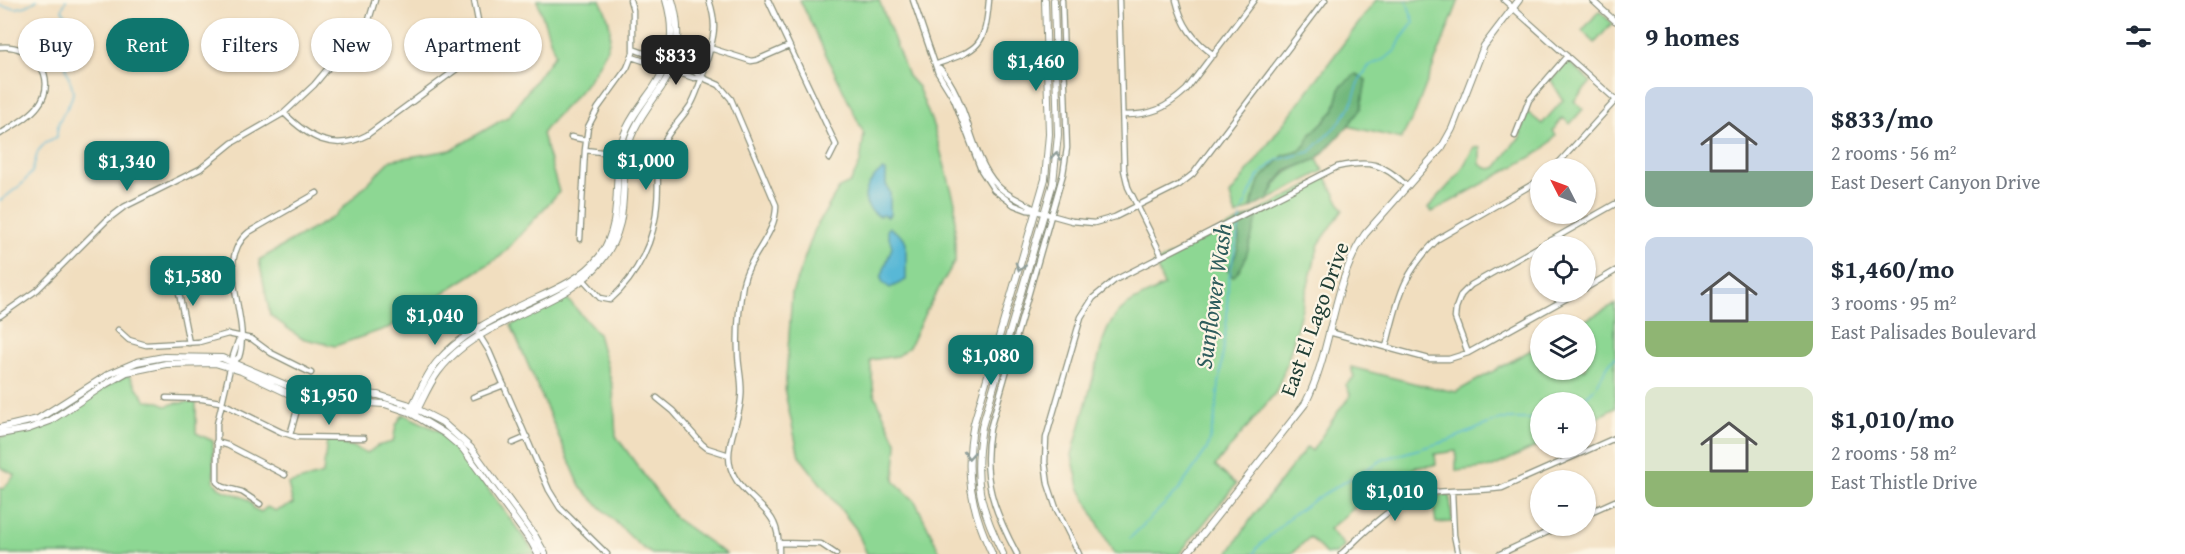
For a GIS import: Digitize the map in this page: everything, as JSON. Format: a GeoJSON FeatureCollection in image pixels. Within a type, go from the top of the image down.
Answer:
{"type":"FeatureCollection","features":[{"type":"Feature","properties":{"kind":"street"},"geometry":{"type":"LineString","coordinates":[[0,316],[37,290],[107,220],[124,207],[200,169],[232,143],[284,113],[358,38],[368,23],[375,0]]}},
{"type":"Feature","properties":{"kind":"street"},"geometry":{"type":"LineString","coordinates":[[284,113],[306,133],[322,141],[332,143],[350,141],[367,135],[469,60],[477,46],[480,31],[474,0]]}},
{"type":"Feature","properties":{"kind":"street"},"geometry":{"type":"LineString","coordinates":[[580,239],[588,128],[598,108],[627,69],[632,57],[633,10],[630,0]]}},
{"type":"Feature","properties":{"kind":"street"},"geometry":{"type":"LineString","coordinates":[[413,411],[436,362],[453,347],[566,292],[603,259],[618,232],[624,207],[623,155],[635,128],[663,85],[668,66],[672,33],[666,0]]}},
{"type":"Feature","properties":{"kind":"street"},"geometry":{"type":"LineString","coordinates":[[668,66],[676,49],[678,32],[672,0]]}},
{"type":"Feature","properties":{"kind":"street"},"geometry":{"type":"LineString","coordinates":[[581,278],[600,298],[608,300],[636,270],[650,241],[656,219],[658,166],[661,150],[666,139],[694,100],[710,48],[714,25],[709,0]]}},
{"type":"Feature","properties":{"kind":"street"},"geometry":{"type":"LineString","coordinates":[[768,0],[836,145],[829,159]]}},
{"type":"Feature","properties":{"kind":"street"},"geometry":{"type":"LineString","coordinates":[[913,0],[937,64],[958,96],[983,169],[1006,193],[1036,211],[1072,221],[1094,223],[1115,217],[1179,185],[1193,174],[1325,0]]}},
{"type":"Feature","properties":{"kind":"street"},"geometry":{"type":"LineString","coordinates":[[937,64],[969,52],[975,47],[986,28],[989,0]]}},
{"type":"Feature","properties":{"kind":"street"},"geometry":{"type":"LineString","coordinates":[[992,554],[977,520],[971,492],[968,473],[971,439],[1045,179],[1049,134],[1045,0]]}},
{"type":"Feature","properties":{"kind":"street"},"geometry":{"type":"LineString","coordinates":[[1002,554],[986,519],[979,491],[977,459],[982,427],[1053,183],[1058,135],[1054,0]]}},
{"type":"Feature","properties":{"kind":"street"},"geometry":{"type":"LineString","coordinates":[[1017,554],[992,499],[986,470],[986,451],[990,429],[1053,216],[1063,174],[1067,148],[1062,0]]}},
{"type":"Feature","properties":{"kind":"street"},"geometry":{"type":"LineString","coordinates":[[1119,0],[1124,170],[1128,188],[1162,256]]}},
{"type":"Feature","properties":{"kind":"street"},"geometry":{"type":"LineString","coordinates":[[1176,0],[1179,14],[1187,30],[1199,44],[1214,55]]}},
{"type":"Feature","properties":{"kind":"street"},"geometry":{"type":"LineString","coordinates":[[1123,115],[1144,115],[1173,102],[1186,90],[1214,55],[1254,0]]}},
{"type":"Feature","properties":{"kind":"street"},"geometry":{"type":"LineString","coordinates":[[1504,0],[1615,100],[1563,158]]}},
{"type":"Feature","properties":{"kind":"street","name":"East El Lago Drive"},"geometry":{"type":"LineString","coordinates":[[1187,554],[1301,411],[1312,386],[1346,271],[1355,249],[1365,234],[1442,147],[1452,129],[1484,46],[1519,0]]}},
{"type":"Feature","properties":{"kind":"street"},"geometry":{"type":"LineString","coordinates":[[1592,0],[1615,21]]}},
{"type":"Feature","properties":{"kind":"street"},"geometry":{"type":"LineString","coordinates":[[0,47],[15,46],[29,53],[42,68],[45,80],[43,96],[37,107],[0,134]]}},
{"type":"Feature","properties":{"kind":"street"},"geometry":{"type":"LineString","coordinates":[[710,48],[751,61],[789,46]]}},
{"type":"Feature","properties":{"kind":"street"},"geometry":{"type":"LineString","coordinates":[[633,49],[668,66]]}},
{"type":"Feature","properties":{"kind":"street"},"geometry":{"type":"LineString","coordinates":[[1515,136],[1529,100],[1567,56]]}},
{"type":"Feature","properties":{"kind":"street"},"geometry":{"type":"LineString","coordinates":[[632,57],[695,72],[719,85],[731,99],[776,205],[774,223],[753,259],[743,284],[738,344],[741,400],[729,455],[733,474],[738,484],[770,516],[777,532],[779,554]]}},
{"type":"Feature","properties":{"kind":"street"},"geometry":{"type":"LineString","coordinates":[[572,137],[586,140]]}},
{"type":"Feature","properties":{"kind":"street"},"geometry":{"type":"LineString","coordinates":[[585,150],[623,155]]}},
{"type":"Feature","properties":{"kind":"street"},"geometry":{"type":"LineString","coordinates":[[1079,554],[1056,508],[1048,484],[1045,462],[1048,426],[1086,307],[1106,286],[1337,167],[1357,163],[1376,164],[1393,172],[1407,186]]}},
{"type":"Feature","properties":{"kind":"street"},"geometry":{"type":"LineString","coordinates":[[1386,347],[1404,283],[1425,251],[1438,239],[1530,186]]}},
{"type":"Feature","properties":{"kind":"street"},"geometry":{"type":"LineString","coordinates":[[232,364],[239,357],[242,337],[232,270],[238,244],[249,232],[317,193]]}},
{"type":"Feature","properties":{"kind":"street"},"geometry":{"type":"LineString","coordinates":[[1559,236],[1615,204]]}},
{"type":"Feature","properties":{"kind":"street"},"geometry":{"type":"LineString","coordinates":[[1468,353],[1455,318],[1461,295],[1471,285],[1530,252]]}},
{"type":"Feature","properties":{"kind":"street"},"geometry":{"type":"LineString","coordinates":[[1596,282],[1615,271]]}},
{"type":"Feature","properties":{"kind":"street"},"geometry":{"type":"LineString","coordinates":[[172,283],[179,293],[189,343]]}},
{"type":"Feature","properties":{"kind":"street"},"geometry":{"type":"LineString","coordinates":[[1329,332],[1429,359],[1449,359],[1468,353],[1560,302]]}},
{"type":"Feature","properties":{"kind":"street"},"geometry":{"type":"LineString","coordinates":[[118,330],[129,340],[146,345],[189,343],[228,334],[252,339],[271,353],[311,373]]}},
{"type":"Feature","properties":{"kind":"street"},"geometry":{"type":"LineString","coordinates":[[478,333],[489,351],[549,490],[560,508],[607,554]]}},
{"type":"Feature","properties":{"kind":"street"},"geometry":{"type":"LineString","coordinates":[[242,337],[235,349],[221,403],[216,442],[217,482],[223,487],[242,492],[260,504]]}},
{"type":"Feature","properties":{"kind":"street"},"geometry":{"type":"LineString","coordinates":[[235,349],[241,351]]}},
{"type":"Feature","properties":{"kind":"street"},"geometry":{"type":"LineString","coordinates":[[0,428],[39,419],[109,375],[137,362],[164,357],[208,357],[300,391],[378,395],[442,422],[471,448],[535,536],[545,554]]}},
{"type":"Feature","properties":{"kind":"street"},"geometry":{"type":"LineString","coordinates":[[0,434],[43,424],[116,378],[141,368],[206,362],[232,364],[300,399],[385,404],[413,411],[449,436],[463,449],[538,554]]}},
{"type":"Feature","properties":{"kind":"street"},"geometry":{"type":"LineString","coordinates":[[473,397],[504,385]]}},
{"type":"Feature","properties":{"kind":"street"},"geometry":{"type":"LineString","coordinates":[[166,398],[202,399],[221,403],[297,437],[364,438]]}},
{"type":"Feature","properties":{"kind":"street"},"geometry":{"type":"LineString","coordinates":[[657,398],[673,411],[707,448],[729,455]]}},
{"type":"Feature","properties":{"kind":"street"},"geometry":{"type":"LineString","coordinates":[[290,435],[300,399]]}},
{"type":"Feature","properties":{"kind":"street"},"geometry":{"type":"LineString","coordinates":[[513,443],[527,437]]}},
{"type":"Feature","properties":{"kind":"street"},"geometry":{"type":"LineString","coordinates":[[1341,554],[1396,507],[1424,495],[1502,488],[1615,438]]}},
{"type":"Feature","properties":{"kind":"street"},"geometry":{"type":"LineString","coordinates":[[216,442],[227,445],[285,475]]}},
{"type":"Feature","properties":{"kind":"street"},"geometry":{"type":"LineString","coordinates":[[1452,492],[1454,535],[1458,554]]}},
{"type":"Feature","properties":{"kind":"street"},"geometry":{"type":"LineString","coordinates":[[1596,510],[1615,501]]}},
{"type":"Feature","properties":{"kind":"street"},"geometry":{"type":"LineString","coordinates":[[1500,554],[1539,536]]}},
{"type":"Feature","properties":{"kind":"street"},"geometry":{"type":"LineString","coordinates":[[779,543],[821,544],[836,554]]}},
{"type":"Feature","properties":{"kind":"green space"},"geometry":{"type":"Polygon","coordinates":[[[537,0],[600,0],[610,27],[606,50],[583,87],[542,134],[559,192],[501,256],[390,327],[335,346],[301,338],[270,315],[259,260],[335,216],[391,160],[451,150],[509,116],[555,54],[537,0]]]}},
{"type":"Feature","properties":{"kind":"green space"},"geometry":{"type":"Polygon","coordinates":[[[800,0],[879,0],[908,76],[918,87],[933,125],[955,202],[955,261],[926,311],[909,347],[897,356],[870,360],[874,393],[897,444],[894,481],[915,501],[941,554],[867,554],[856,529],[799,456],[785,393],[792,293],[815,229],[839,188],[850,183],[860,163],[864,134],[800,0]]]}},
{"type":"Feature","properties":{"kind":"green space"},"geometry":{"type":"Polygon","coordinates":[[[1376,0],[1459,0],[1415,113],[1401,139],[1348,126],[1361,108],[1366,80],[1341,86],[1334,111],[1311,134],[1299,151],[1283,156],[1253,198],[1251,208],[1236,216],[1230,195],[1376,0]]]}},
{"type":"Feature","properties":{"kind":"green space"},"geometry":{"type":"Polygon","coordinates":[[[1599,11],[1612,23],[1595,43],[1582,31],[1599,11]]]}},
{"type":"Feature","properties":{"kind":"green space"},"geometry":{"type":"Polygon","coordinates":[[[1566,63],[1570,63],[1591,82],[1574,101],[1583,109],[1570,124],[1563,118],[1553,130],[1556,136],[1542,151],[1432,212],[1428,208],[1459,174],[1474,147],[1480,148],[1480,164],[1484,167],[1495,168],[1515,142],[1521,138],[1527,112],[1542,124],[1563,100],[1551,80],[1566,63]]]}},
{"type":"Feature","properties":{"kind":"green space"},"geometry":{"type":"Polygon","coordinates":[[[1356,74],[1366,80],[1361,108],[1348,126],[1317,159],[1286,171],[1275,184],[1268,200],[1251,208],[1259,181],[1283,156],[1299,151],[1306,144],[1311,134],[1334,111],[1341,86],[1356,74]]]}},
{"type":"Feature","properties":{"kind":"green space"},"geometry":{"type":"Polygon","coordinates":[[[1317,159],[1323,171],[1268,200],[1282,177],[1299,166],[1317,159]]]}},
{"type":"Feature","properties":{"kind":"green space"},"geometry":{"type":"Polygon","coordinates":[[[1326,177],[1343,210],[1319,244],[1288,360],[1276,392],[1215,466],[1236,484],[1179,554],[1114,554],[1079,487],[1072,455],[1104,338],[1114,317],[1135,300],[1164,286],[1155,263],[1238,222],[1238,247],[1227,269],[1232,276],[1244,262],[1254,222],[1261,210],[1326,177]]]}},
{"type":"Feature","properties":{"kind":"green space"},"geometry":{"type":"Polygon","coordinates":[[[1261,210],[1247,254],[1239,270],[1232,276],[1227,269],[1238,247],[1238,222],[1261,210]]]}},
{"type":"Feature","properties":{"kind":"green space"},"geometry":{"type":"Polygon","coordinates":[[[565,296],[598,334],[613,388],[616,436],[675,518],[726,554],[652,554],[639,545],[581,488],[511,325],[565,296]]]}},
{"type":"Feature","properties":{"kind":"green space"},"geometry":{"type":"Polygon","coordinates":[[[1615,304],[1615,408],[1596,418],[1596,392],[1530,392],[1530,450],[1493,467],[1456,471],[1456,451],[1435,454],[1436,465],[1416,467],[1378,488],[1329,529],[1345,546],[1336,554],[1326,554],[1310,537],[1291,554],[1228,554],[1251,519],[1307,447],[1312,451],[1341,407],[1349,399],[1350,394],[1346,385],[1354,377],[1351,367],[1456,392],[1530,351],[1530,380],[1596,380],[1596,314],[1615,304]]]}},
{"type":"Feature","properties":{"kind":"green space"},"geometry":{"type":"Polygon","coordinates":[[[128,374],[146,401],[160,402],[166,406],[196,402],[196,433],[213,441],[214,481],[223,490],[246,499],[254,509],[261,512],[267,507],[276,511],[293,504],[288,484],[323,474],[327,440],[346,440],[346,446],[352,446],[365,453],[369,452],[377,446],[393,442],[396,425],[403,414],[439,431],[456,445],[536,554],[0,554],[0,488],[3,489],[15,475],[0,467],[0,437],[25,432],[128,374]]]}},
{"type":"Feature","properties":{"kind":"green space"},"geometry":{"type":"Polygon","coordinates":[[[1450,496],[1452,522],[1436,523],[1432,497],[1450,496]]]}},
{"type":"Feature","properties":{"kind":"water"},"geometry":{"type":"Polygon","coordinates":[[[882,170],[886,171],[886,184],[890,193],[888,217],[879,216],[872,211],[865,199],[871,181],[882,170]]]}},
{"type":"Feature","properties":{"kind":"water"},"geometry":{"type":"Polygon","coordinates":[[[889,227],[904,238],[906,243],[906,280],[890,288],[883,283],[881,278],[892,247],[887,231],[889,227]]]}},
{"type":"Feature","properties":{"kind":"waterway"},"geometry":{"type":"LineString","coordinates":[[0,6],[20,8],[37,0]]}},
{"type":"Feature","properties":{"kind":"waterway"},"geometry":{"type":"LineString","coordinates":[[0,201],[22,184],[32,172],[38,151],[46,142],[57,137],[60,119],[72,97],[73,89],[66,65],[81,34],[62,10],[66,0]]}},
{"type":"Feature","properties":{"kind":"waterway","name":"Sunflower Wash"},"geometry":{"type":"LineString","coordinates":[[1241,213],[1258,176],[1277,160],[1310,152],[1339,123],[1351,106],[1360,79],[1369,66],[1385,59],[1396,50],[1414,22],[1406,0]]}},
{"type":"Feature","properties":{"kind":"waterway","name":"Sunflower Wash"},"geometry":{"type":"LineString","coordinates":[[1130,538],[1178,491],[1207,449],[1215,418],[1227,319],[1228,283],[1241,218]]}},
{"type":"Feature","properties":{"kind":"waterway"},"geometry":{"type":"LineString","coordinates":[[1591,392],[1615,357]]}},
{"type":"Feature","properties":{"kind":"waterway"},"geometry":{"type":"LineString","coordinates":[[1254,554],[1257,548],[1291,516],[1384,459],[1447,441],[1500,419],[1530,419]]}}]}
